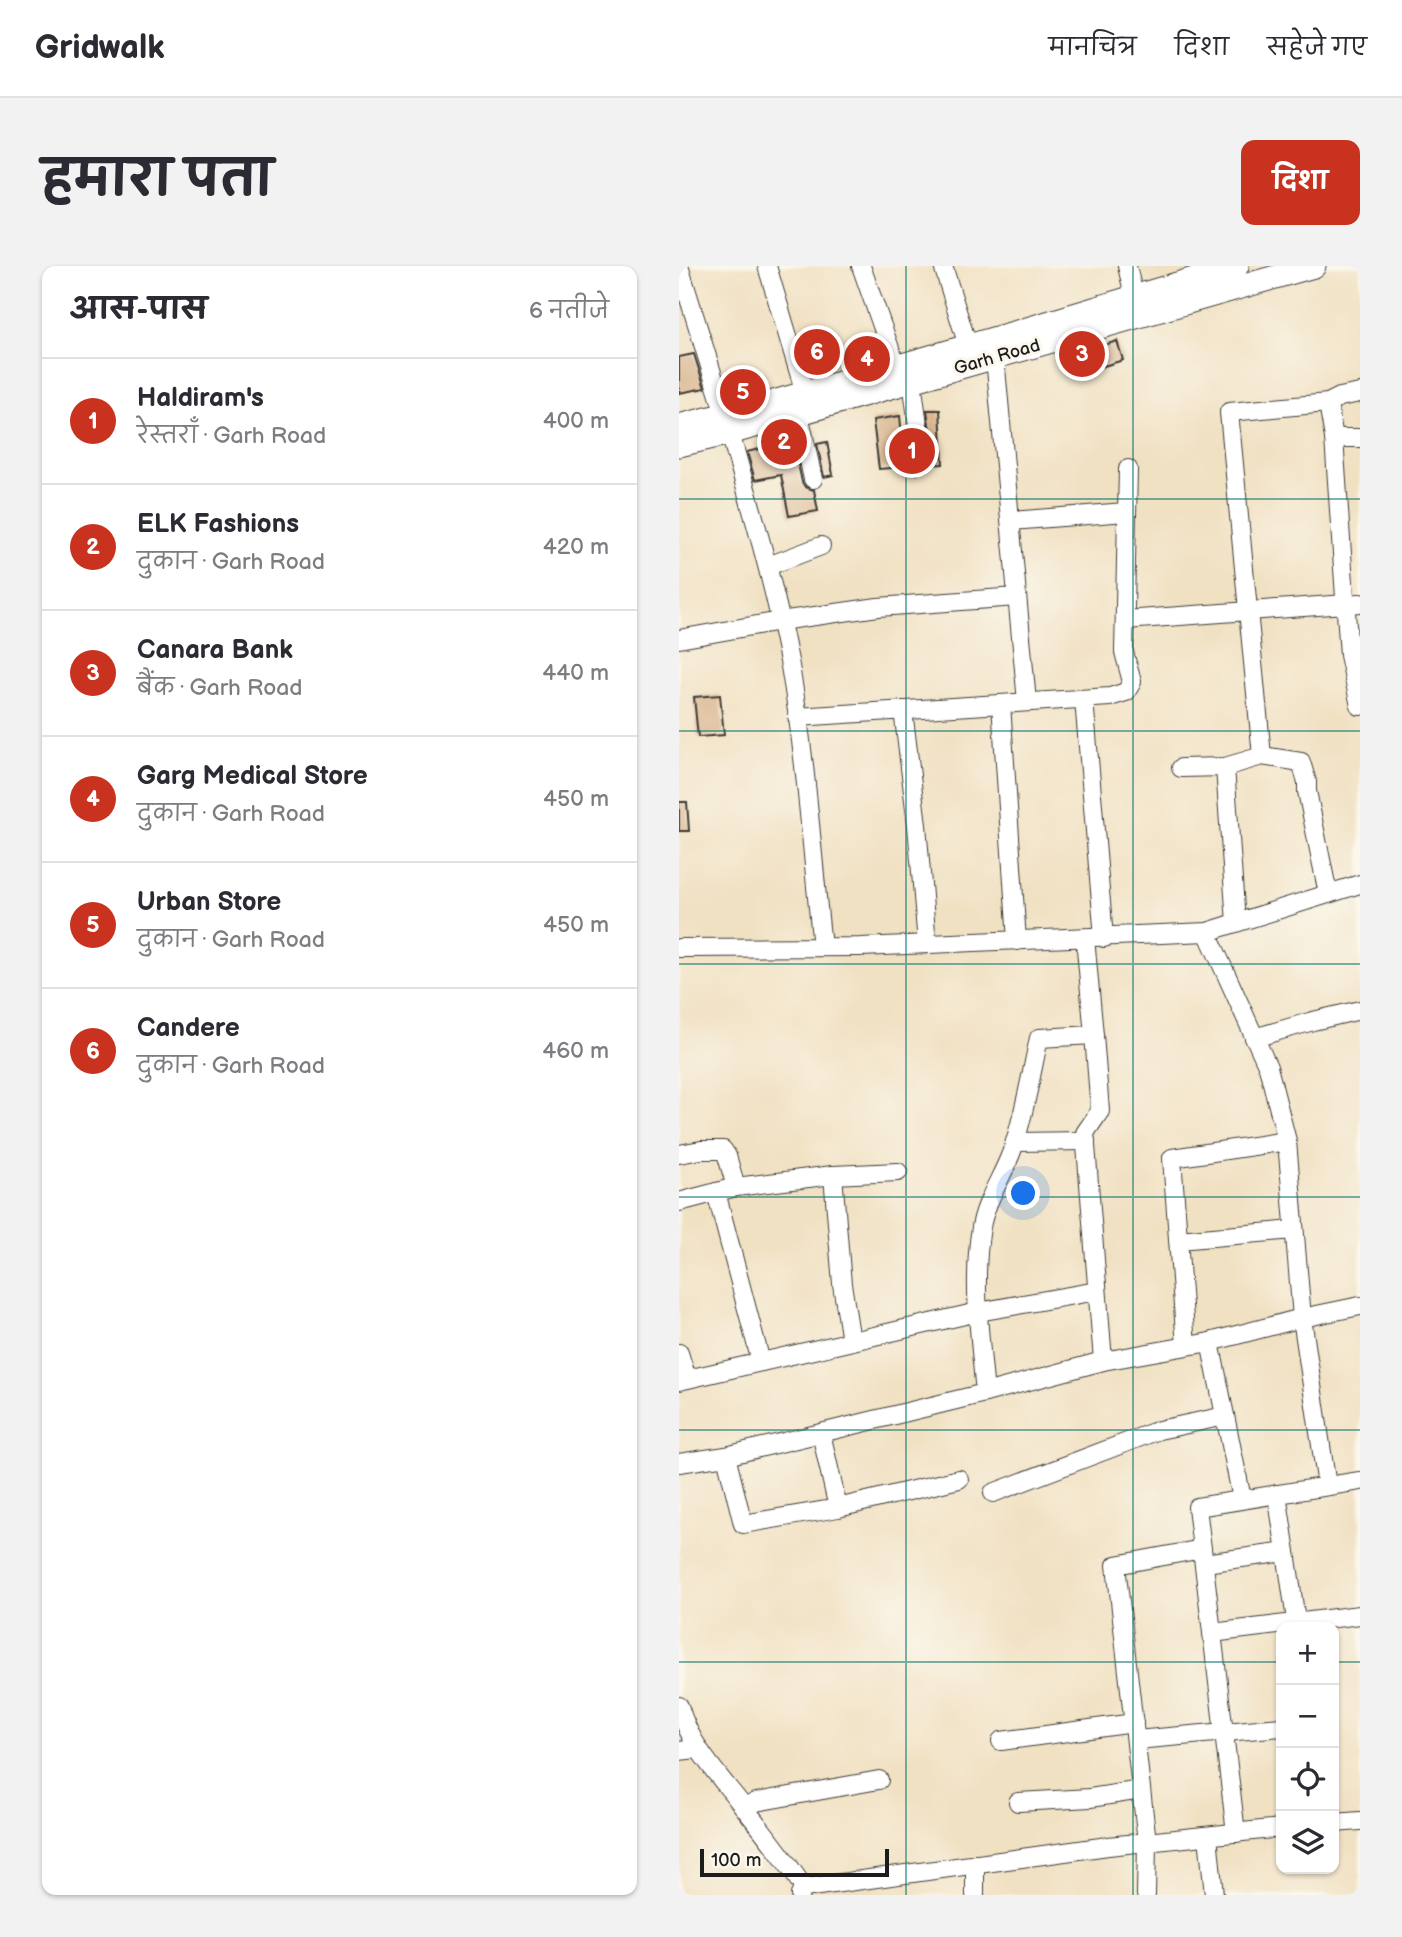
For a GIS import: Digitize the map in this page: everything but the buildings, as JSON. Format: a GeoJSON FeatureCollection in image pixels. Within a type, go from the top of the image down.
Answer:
{"type":"FeatureCollection","features":[{"type":"Feature","properties":{"kind":"main road","name":"Garh Road"},"geometry":{"type":"LineString","coordinates":[[1136,307],[1237,266]]}},
{"type":"Feature","properties":{"kind":"main road","name":"Garh Road"},"geometry":{"type":"LineString","coordinates":[[679,445],[728,424],[904,377],[941,363],[1136,307],[1285,270],[1314,266]]}},
{"type":"Feature","properties":{"kind":"main road","name":"Garh Road"},"geometry":{"type":"LineString","coordinates":[[941,363],[968,346],[994,348]]}},
{"type":"Feature","properties":{"kind":"main road","name":"Garh Road"},"geometry":{"type":"LineString","coordinates":[[679,425],[728,424]]}},
{"type":"Feature","properties":{"kind":"street"},"geometry":{"type":"LineString","coordinates":[[679,266],[768,566],[790,667],[822,947]]}},
{"type":"Feature","properties":{"kind":"street"},"geometry":{"type":"LineString","coordinates":[[767,266],[802,403],[813,479]]}},
{"type":"Feature","properties":{"kind":"street"},"geometry":{"type":"LineString","coordinates":[[862,266],[904,377],[921,447]]}},
{"type":"Feature","properties":{"kind":"street"},"geometry":{"type":"LineString","coordinates":[[943,266],[968,346]]}},
{"type":"Feature","properties":{"kind":"street"},"geometry":{"type":"LineString","coordinates":[[1127,266],[1136,307]]}},
{"type":"Feature","properties":{"kind":"street"},"geometry":{"type":"LineString","coordinates":[[994,348],[1027,702]]}},
{"type":"Feature","properties":{"kind":"street"},"geometry":{"type":"LineString","coordinates":[[1262,756],[1229,412],[1328,403],[1340,397],[1360,393]]}},
{"type":"Feature","properties":{"kind":"street"},"geometry":{"type":"LineString","coordinates":[[1328,403],[1352,604],[1349,655],[1360,706]]}},
{"type":"Feature","properties":{"kind":"street"},"geometry":{"type":"LineString","coordinates":[[1334,438],[1360,438]]}},
{"type":"Feature","properties":{"kind":"street"},"geometry":{"type":"LineString","coordinates":[[797,717],[1084,699],[1110,697],[1126,692],[1132,682],[1124,652],[1128,469]]}},
{"type":"Feature","properties":{"kind":"street"},"geometry":{"type":"LineString","coordinates":[[1011,521],[1126,512]]}},
{"type":"Feature","properties":{"kind":"street"},"geometry":{"type":"LineString","coordinates":[[768,566],[821,546]]}},
{"type":"Feature","properties":{"kind":"street"},"geometry":{"type":"LineString","coordinates":[[679,639],[878,607],[1017,597]]}},
{"type":"Feature","properties":{"kind":"street"},"geometry":{"type":"LineString","coordinates":[[1125,620],[1352,604]]}},
{"type":"Feature","properties":{"kind":"street"},"geometry":{"type":"LineString","coordinates":[[1084,699],[1104,938]]}},
{"type":"Feature","properties":{"kind":"street"},"geometry":{"type":"LineString","coordinates":[[1001,704],[1017,941]]}},
{"type":"Feature","properties":{"kind":"street"},"geometry":{"type":"LineString","coordinates":[[903,710],[917,824],[927,944]]}},
{"type":"Feature","properties":{"kind":"street"},"geometry":{"type":"LineString","coordinates":[[1181,768],[1225,767],[1262,756],[1301,762],[1328,894]]}},
{"type":"Feature","properties":{"kind":"street"},"geometry":{"type":"LineString","coordinates":[[1225,767],[1236,923]]}},
{"type":"Feature","properties":{"kind":"street"},"geometry":{"type":"LineString","coordinates":[[679,948],[927,944],[1207,932],[1360,884]]}},
{"type":"Feature","properties":{"kind":"street"},"geometry":{"type":"LineString","coordinates":[[1207,932],[1268,1067],[1287,1141],[1302,1318],[1327,1486]]}},
{"type":"Feature","properties":{"kind":"street"},"geometry":{"type":"LineString","coordinates":[[1085,938],[1100,1111],[1085,1133],[1103,1361]]}},
{"type":"Feature","properties":{"kind":"street"},"geometry":{"type":"LineString","coordinates":[[1254,1038],[1360,1010]]}},
{"type":"Feature","properties":{"kind":"street"},"geometry":{"type":"LineString","coordinates":[[985,1393],[978,1312],[977,1265],[981,1225],[1015,1142],[1039,1038],[1094,1035]]}},
{"type":"Feature","properties":{"kind":"street"},"geometry":{"type":"LineString","coordinates":[[1015,1142],[1086,1140]]}},
{"type":"Feature","properties":{"kind":"street"},"geometry":{"type":"LineString","coordinates":[[1187,1346],[1172,1158],[1287,1141]]}},
{"type":"Feature","properties":{"kind":"street"},"geometry":{"type":"LineString","coordinates":[[679,1154],[723,1150],[736,1187]]}},
{"type":"Feature","properties":{"kind":"street"},"geometry":{"type":"LineString","coordinates":[[679,1202],[736,1187],[833,1175],[898,1172]]}},
{"type":"Feature","properties":{"kind":"street"},"geometry":{"type":"LineString","coordinates":[[833,1175],[842,1284],[851,1341]]}},
{"type":"Feature","properties":{"kind":"street"},"geometry":{"type":"LineString","coordinates":[[716,1192],[761,1362]]}},
{"type":"Feature","properties":{"kind":"street"},"geometry":{"type":"LineString","coordinates":[[1178,1240],[1294,1230]]}},
{"type":"Feature","properties":{"kind":"street"},"geometry":{"type":"LineString","coordinates":[[679,1353],[683,1380],[978,1312],[1097,1291]]}},
{"type":"Feature","properties":{"kind":"street"},"geometry":{"type":"LineString","coordinates":[[679,1463],[726,1456],[985,1393],[1103,1361],[1210,1342],[1360,1306]]}},
{"type":"Feature","properties":{"kind":"street"},"geometry":{"type":"LineString","coordinates":[[1210,1342],[1242,1499]]}},
{"type":"Feature","properties":{"kind":"street"},"geometry":{"type":"LineString","coordinates":[[993,1493],[1159,1430],[1225,1416]]}},
{"type":"Feature","properties":{"kind":"street"},"geometry":{"type":"LineString","coordinates":[[821,1433],[838,1508]]}},
{"type":"Feature","properties":{"kind":"street"},"geometry":{"type":"LineString","coordinates":[[726,1456],[743,1524],[838,1508],[959,1479]]}},
{"type":"Feature","properties":{"kind":"street"},"geometry":{"type":"LineString","coordinates":[[1236,1833],[1197,1507],[1360,1481]]}},
{"type":"Feature","properties":{"kind":"street"},"geometry":{"type":"LineString","coordinates":[[1276,1494],[1297,1622]]}},
{"type":"Feature","properties":{"kind":"street"},"geometry":{"type":"LineString","coordinates":[[1146,1895],[1147,1842],[1116,1565],[1203,1556],[1286,1552]]}},
{"type":"Feature","properties":{"kind":"street"},"geometry":{"type":"LineString","coordinates":[[1316,1622],[1360,1615]]}},
{"type":"Feature","properties":{"kind":"street"},"geometry":{"type":"LineString","coordinates":[[1212,1633],[1276,1627]]}},
{"type":"Feature","properties":{"kind":"street"},"geometry":{"type":"LineString","coordinates":[[679,1706],[697,1749],[781,1853],[802,1891],[862,1887],[975,1864],[1276,1829]]}},
{"type":"Feature","properties":{"kind":"street"},"geometry":{"type":"LineString","coordinates":[[1001,1741],[1135,1731],[1224,1732],[1276,1727]]}},
{"type":"Feature","properties":{"kind":"street"},"geometry":{"type":"LineString","coordinates":[[679,1751],[697,1749]]}},
{"type":"Feature","properties":{"kind":"street"},"geometry":{"type":"LineString","coordinates":[[745,1808],[756,1802],[879,1780]]}},
{"type":"Feature","properties":{"kind":"street"},"geometry":{"type":"LineString","coordinates":[[1018,1802],[1090,1798],[1141,1790]]}},
{"type":"Feature","properties":{"kind":"street"},"geometry":{"type":"LineString","coordinates":[[1339,1823],[1360,1821]]}},
{"type":"Feature","properties":{"kind":"street"},"geometry":{"type":"LineString","coordinates":[[1208,1836],[1215,1895]]}},
{"type":"Feature","properties":{"kind":"street"},"geometry":{"type":"LineString","coordinates":[[975,1864],[975,1895]]}},
{"type":"Feature","properties":{"kind":"place","name":"Candere"},"geometry":{"type":"Point","coordinates":[817,352]}},
{"type":"Feature","properties":{"kind":"place","name":"Canara Bank"},"geometry":{"type":"Point","coordinates":[1082,354]}},
{"type":"Feature","properties":{"kind":"place","name":"Garg Medical Store"},"geometry":{"type":"Point","coordinates":[867,359]}},
{"type":"Feature","properties":{"kind":"place","name":"Urban Store"},"geometry":{"type":"Point","coordinates":[743,392]}},
{"type":"Feature","properties":{"kind":"place","name":"ELK Fashions"},"geometry":{"type":"Point","coordinates":[784,442]}},
{"type":"Feature","properties":{"kind":"place","name":"Haldiram's"},"geometry":{"type":"Point","coordinates":[912,451]}}]}
